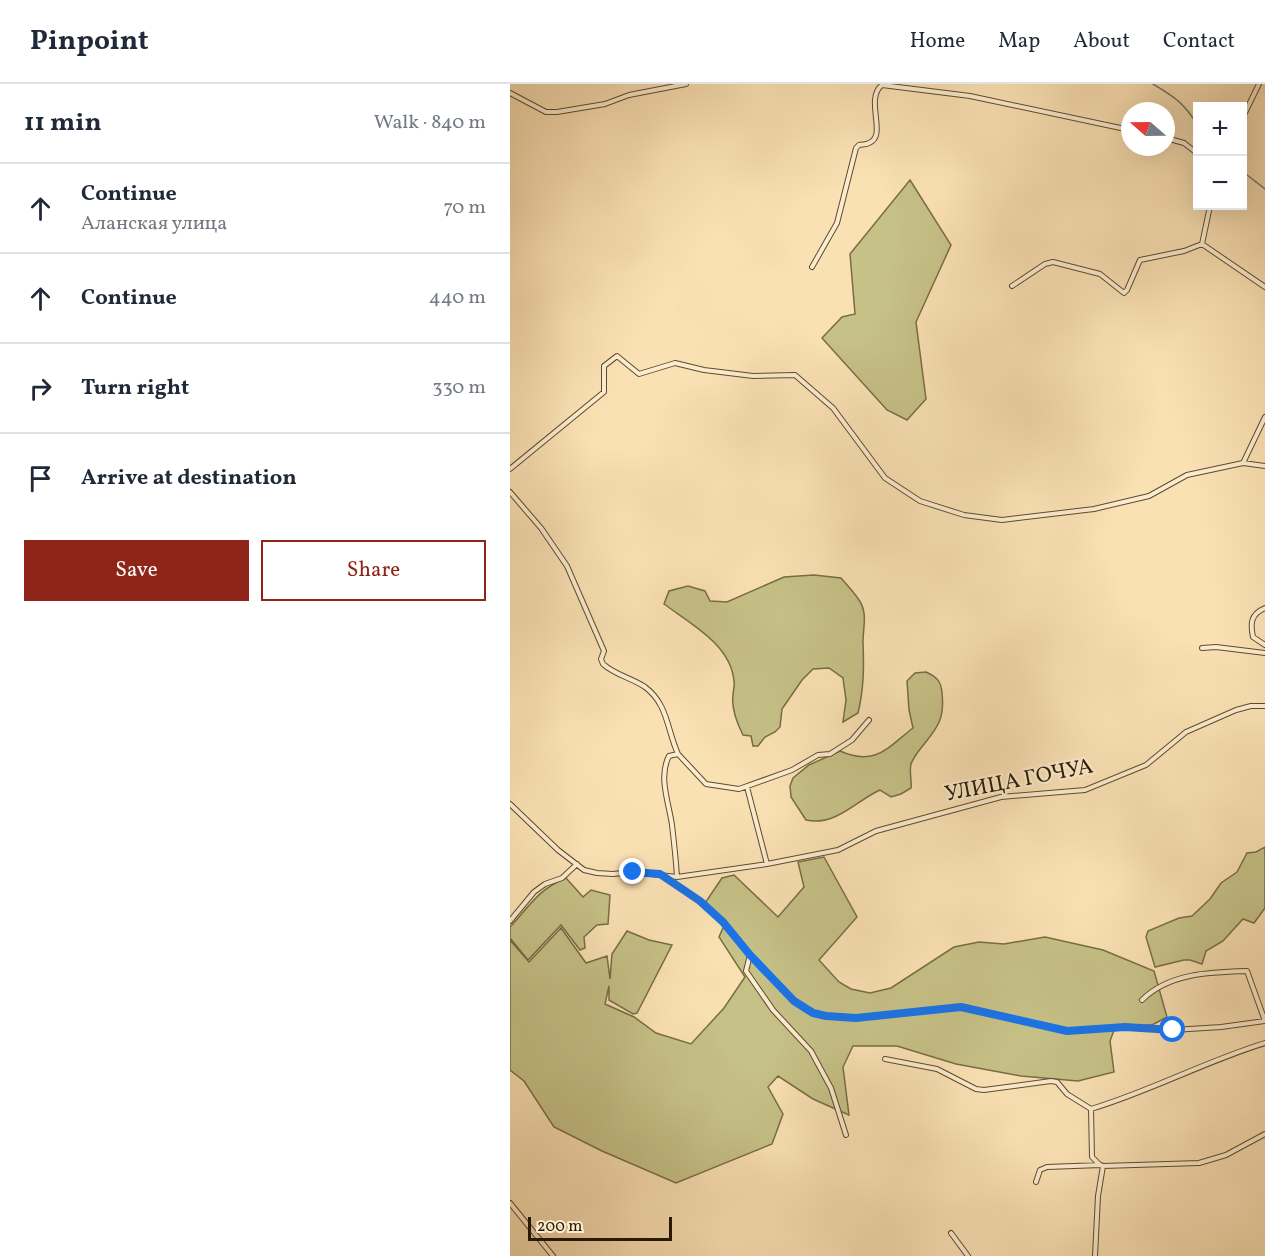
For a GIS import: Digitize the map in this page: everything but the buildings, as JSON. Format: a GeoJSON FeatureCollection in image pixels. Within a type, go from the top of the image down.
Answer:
{"type":"FeatureCollection","features":[{"type":"Feature","properties":{"kind":"street"},"geometry":{"type":"LineString","coordinates":[[510,93],[546,112],[557,112],[605,104],[628,95],[686,84]]}},
{"type":"Feature","properties":{"kind":"street"},"geometry":{"type":"LineString","coordinates":[[1247,109],[1259,84]]}},
{"type":"Feature","properties":{"kind":"street"},"geometry":{"type":"LineString","coordinates":[[812,267],[837,223],[856,148],[859,145],[868,144],[874,138],[877,130],[874,97],[877,89],[882,85],[970,96],[1121,128]]}},
{"type":"Feature","properties":{"kind":"street"},"geometry":{"type":"LineString","coordinates":[[1175,140],[1184,143],[1193,151]]}},
{"type":"Feature","properties":{"kind":"street"},"geometry":{"type":"LineString","coordinates":[[1202,244],[1208,210]]}},
{"type":"Feature","properties":{"kind":"street"},"geometry":{"type":"LineString","coordinates":[[1012,286],[1045,264],[1053,262],[1100,274],[1124,293],[1140,260],[1184,251],[1202,244]]}},
{"type":"Feature","properties":{"kind":"street"},"geometry":{"type":"LineString","coordinates":[[1202,244],[1265,287]]}},
{"type":"Feature","properties":{"kind":"street"},"geometry":{"type":"LineString","coordinates":[[510,469],[604,392],[604,366],[617,356],[639,374],[675,363],[704,370],[753,376],[795,375],[833,408],[885,478],[920,501],[964,515],[1002,520],[1094,509],[1149,496],[1187,475],[1243,463],[1265,466]]}},
{"type":"Feature","properties":{"kind":"street"},"geometry":{"type":"LineString","coordinates":[[1243,463],[1265,417]]}},
{"type":"Feature","properties":{"kind":"street"},"geometry":{"type":"LineString","coordinates":[[510,492],[541,528],[567,566],[604,651],[601,659],[603,664],[646,688],[660,704],[666,714],[671,740],[678,754],[706,784],[732,789],[747,787],[804,764],[818,755],[830,754],[852,740],[869,720]]}},
{"type":"Feature","properties":{"kind":"street"},"geometry":{"type":"LineString","coordinates":[[1265,608],[1252,618],[1251,628],[1253,637],[1265,645]]}},
{"type":"Feature","properties":{"kind":"street"},"geometry":{"type":"LineString","coordinates":[[1202,648],[1216,647],[1265,653]]}},
{"type":"Feature","properties":{"kind":"street","name":"УЛИЦА ГОЧУА"},"geometry":{"type":"LineString","coordinates":[[510,804],[550,843],[584,870],[597,873],[633,872],[677,877],[767,864],[838,850],[876,831],[1001,797],[1085,790],[1146,765],[1186,732],[1236,710],[1251,706],[1265,706]]}},
{"type":"Feature","properties":{"kind":"street"},"geometry":{"type":"LineString","coordinates":[[677,877],[664,770],[669,756],[678,754]]}},
{"type":"Feature","properties":{"kind":"street"},"geometry":{"type":"LineString","coordinates":[[747,787],[767,864]]}},
{"type":"Feature","properties":{"kind":"street"},"geometry":{"type":"LineString","coordinates":[[510,921],[534,892],[545,884],[562,878],[577,864]]}},
{"type":"Feature","properties":{"kind":"street"},"geometry":{"type":"LineString","coordinates":[[660,874],[700,901],[723,922],[750,955],[794,1001],[813,1013],[856,1018],[961,1007],[1067,1031],[1125,1027],[1173,1030],[1265,1021],[1247,971],[1216,972],[1185,977],[1165,983],[1142,1000]]}},
{"type":"Feature","properties":{"kind":"street"},"geometry":{"type":"LineString","coordinates":[[750,955],[746,971],[773,1010],[810,1052],[831,1088],[846,1135]]}},
{"type":"Feature","properties":{"kind":"street"},"geometry":{"type":"LineString","coordinates":[[885,1059],[937,1069],[976,1089],[1057,1082],[1067,1094],[1091,1109],[1118,1101],[1230,1054],[1265,1043]]}},
{"type":"Feature","properties":{"kind":"street"},"geometry":{"type":"LineString","coordinates":[[1091,1109],[1092,1157],[1102,1165]]}},
{"type":"Feature","properties":{"kind":"street"},"geometry":{"type":"LineString","coordinates":[[1036,1182],[1040,1170],[1047,1167],[1199,1163],[1226,1155],[1265,1134]]}},
{"type":"Feature","properties":{"kind":"street"},"geometry":{"type":"LineString","coordinates":[[1095,1256],[1102,1165]]}},
{"type":"Feature","properties":{"kind":"street"},"geometry":{"type":"LineString","coordinates":[[510,1203],[553,1256]]}},
{"type":"Feature","properties":{"kind":"street"},"geometry":{"type":"LineString","coordinates":[[951,1233],[968,1256]]}},
{"type":"Feature","properties":{"kind":"shaded area"},"geometry":{"type":"Polygon","coordinates":[[[910,180],[951,245],[916,322],[926,399],[907,420],[887,410],[822,338],[842,317],[855,314],[850,254],[910,180]]]}},
{"type":"Feature","properties":{"kind":"shaded area"},"geometry":{"type":"Polygon","coordinates":[[[814,575],[841,578],[862,605],[863,677],[858,713],[843,722],[846,700],[843,678],[829,668],[813,669],[802,680],[782,709],[780,727],[765,737],[758,746],[753,746],[751,736],[743,735],[735,716],[734,681],[726,657],[708,636],[664,604],[669,591],[688,586],[705,591],[710,601],[727,602],[784,577],[814,575]]]}},
{"type":"Feature","properties":{"kind":"shaded area"},"geometry":{"type":"Polygon","coordinates":[[[926,672],[936,678],[941,685],[942,710],[939,723],[911,764],[911,788],[891,797],[880,790],[827,820],[806,820],[791,797],[790,786],[793,778],[809,765],[840,751],[863,757],[872,756],[881,753],[896,742],[913,728],[907,681],[915,673],[926,672]]]}},
{"type":"Feature","properties":{"kind":"shaded area"},"geometry":{"type":"Polygon","coordinates":[[[1265,847],[1265,908],[1254,923],[1243,919],[1223,941],[1206,951],[1202,964],[1184,960],[1155,967],[1146,937],[1148,931],[1179,918],[1192,916],[1210,899],[1221,883],[1237,872],[1247,853],[1256,852],[1265,847]]]}},
{"type":"Feature","properties":{"kind":"shaded area"},"geometry":{"type":"Polygon","coordinates":[[[824,857],[857,917],[819,960],[839,982],[851,989],[870,993],[891,988],[954,947],[979,942],[1004,944],[1045,937],[1103,950],[1154,971],[1167,1017],[1152,1025],[1116,1025],[1110,1041],[1114,1072],[1078,1081],[1021,1076],[956,1064],[897,1046],[853,1046],[843,1067],[849,1115],[813,1099],[778,1076],[768,1087],[783,1114],[772,1144],[676,1183],[554,1127],[524,1081],[510,1070],[510,940],[529,962],[561,928],[586,963],[607,956],[610,979],[612,954],[627,931],[649,940],[672,945],[637,1013],[633,1014],[609,1000],[609,986],[605,1004],[634,1017],[656,1033],[691,1044],[724,1008],[745,977],[719,937],[726,921],[705,903],[722,878],[734,875],[778,917],[804,887],[798,862],[824,857]]]}},
{"type":"Feature","properties":{"kind":"shaded area"},"geometry":{"type":"Polygon","coordinates":[[[566,878],[583,897],[591,890],[610,895],[608,924],[597,925],[584,937],[585,948],[580,950],[561,925],[528,960],[510,938],[510,927],[541,893],[566,878]]]}},
{"type":"Feature","properties":{"kind":"waterway"},"geometry":{"type":"LineString","coordinates":[[1153,84],[1179,102],[1193,118]]}},
{"type":"Feature","properties":{"kind":"waterway"},"geometry":{"type":"LineString","coordinates":[[1247,175],[1265,189]]}},
{"type":"Feature","properties":{"kind":"route"},"geometry":{"type":"LineString","coordinates":[[633,872],[660,874],[700,901],[723,922],[750,955],[794,1001],[813,1013],[838,1018],[856,1018],[961,1007],[1067,1031],[1125,1027],[1173,1030]]}}]}
